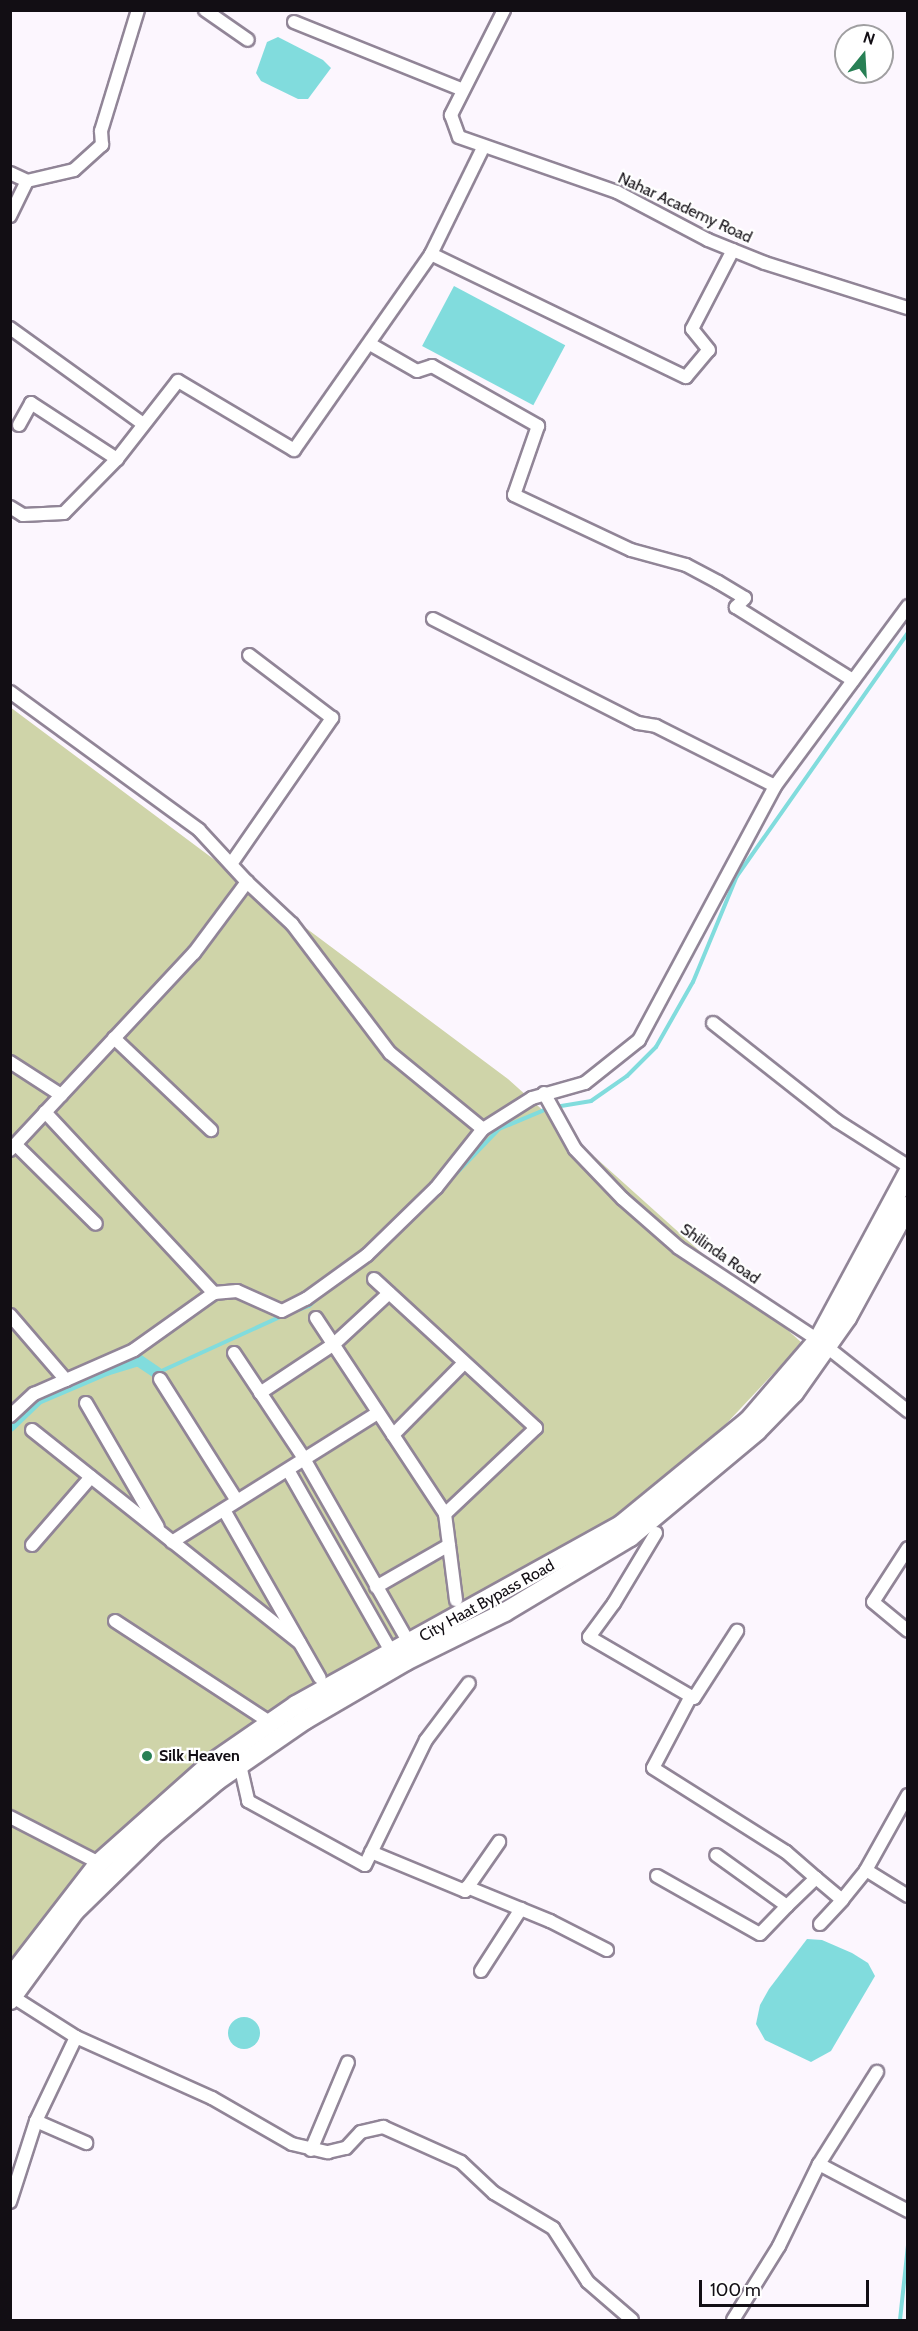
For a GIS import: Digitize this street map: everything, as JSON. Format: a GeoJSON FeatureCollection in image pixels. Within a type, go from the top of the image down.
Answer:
{"type":"FeatureCollection","features":[{"type":"Feature","properties":{"kind":"main road","name":"City Haat Bypass Road"},"geometry":{"type":"LineString","coordinates":[[10,1978],[99,1863],[208,1766],[271,1723],[622,1524],[748,1421],[822,1344],[908,1173]]}},
{"type":"Feature","properties":{"kind":"main road","name":"City Haat Bypass Road"},"geometry":{"type":"LineString","coordinates":[[11,1997],[75,1911],[114,1871],[240,1765],[345,1696],[505,1612],[630,1537],[757,1431],[794,1393],[908,1206]]}},
{"type":"Feature","properties":{"kind":"street"},"geometry":{"type":"LineString","coordinates":[[10,173],[27,181],[74,170],[102,145],[101,131],[138,10]]}},
{"type":"Feature","properties":{"kind":"street"},"geometry":{"type":"LineString","coordinates":[[205,10],[248,40]]}},
{"type":"Feature","properties":{"kind":"street","name":"Nahar Academy Road"},"geometry":{"type":"LineString","coordinates":[[504,10],[451,115],[459,137],[483,148],[617,192],[733,250],[908,308]]}},
{"type":"Feature","properties":{"kind":"street"},"geometry":{"type":"LineString","coordinates":[[294,22],[464,90]]}},
{"type":"Feature","properties":{"kind":"street"},"geometry":{"type":"LineString","coordinates":[[10,507],[23,515],[64,513],[117,459],[178,381],[294,450],[431,254],[483,148]]}},
{"type":"Feature","properties":{"kind":"street"},"geometry":{"type":"LineString","coordinates":[[10,216],[27,181]]}},
{"type":"Feature","properties":{"kind":"street"},"geometry":{"type":"LineString","coordinates":[[431,254],[686,377],[709,350],[692,329],[733,250]]}},
{"type":"Feature","properties":{"kind":"street"},"geometry":{"type":"LineString","coordinates":[[10,328],[143,424]]}},
{"type":"Feature","properties":{"kind":"street"},"geometry":{"type":"LineString","coordinates":[[370,344],[417,371],[432,366],[538,426],[514,495],[631,550],[686,565],[718,582],[745,598],[736,607],[853,680]]}},
{"type":"Feature","properties":{"kind":"street"},"geometry":{"type":"LineString","coordinates":[[19,425],[31,403],[117,459]]}},
{"type":"Feature","properties":{"kind":"street"},"geometry":{"type":"LineString","coordinates":[[10,1416],[34,1394],[134,1350],[214,1293],[237,1291],[282,1311],[306,1299],[376,1246],[436,1188],[483,1129],[545,1096],[585,1083],[639,1040],[775,786],[908,606]]}},
{"type":"Feature","properties":{"kind":"street"},"geometry":{"type":"LineString","coordinates":[[433,619],[638,723],[656,726],[775,786]]}},
{"type":"Feature","properties":{"kind":"street"},"geometry":{"type":"LineString","coordinates":[[231,864],[333,718],[249,656]]}},
{"type":"Feature","properties":{"kind":"street"},"geometry":{"type":"LineString","coordinates":[[10,692],[199,830],[247,882],[292,924],[390,1053],[483,1129]]}},
{"type":"Feature","properties":{"kind":"street"},"geometry":{"type":"LineString","coordinates":[[96,1224],[13,1148],[194,953],[247,882]]}},
{"type":"Feature","properties":{"kind":"street"},"geometry":{"type":"LineString","coordinates":[[713,1023],[837,1121],[908,1166]]}},
{"type":"Feature","properties":{"kind":"street"},"geometry":{"type":"LineString","coordinates":[[114,1038],[211,1130]]}},
{"type":"Feature","properties":{"kind":"street"},"geometry":{"type":"LineString","coordinates":[[10,1062],[61,1095]]}},
{"type":"Feature","properties":{"kind":"street","name":"Shilinda Road"},"geometry":{"type":"LineString","coordinates":[[545,1096],[554,1116],[591,1166],[680,1248],[822,1344],[908,1411]]}},
{"type":"Feature","properties":{"kind":"street"},"geometry":{"type":"LineString","coordinates":[[45,1112],[214,1293]]}},
{"type":"Feature","properties":{"kind":"street"},"geometry":{"type":"LineString","coordinates":[[374,1279],[536,1428],[445,1514]]}},
{"type":"Feature","properties":{"kind":"street"},"geometry":{"type":"LineString","coordinates":[[260,1393],[334,1344],[389,1293]]}},
{"type":"Feature","properties":{"kind":"street"},"geometry":{"type":"LineString","coordinates":[[10,1316],[66,1380]]}},
{"type":"Feature","properties":{"kind":"street"},"geometry":{"type":"LineString","coordinates":[[316,1318],[445,1514],[456,1600]]}},
{"type":"Feature","properties":{"kind":"street"},"geometry":{"type":"LineString","coordinates":[[234,1353],[304,1459],[409,1643]]}},
{"type":"Feature","properties":{"kind":"street"},"geometry":{"type":"LineString","coordinates":[[393,1435],[464,1363]]}},
{"type":"Feature","properties":{"kind":"street"},"geometry":{"type":"LineString","coordinates":[[160,1379],[237,1501]]}},
{"type":"Feature","properties":{"kind":"street"},"geometry":{"type":"LineString","coordinates":[[86,1403],[162,1533]]}},
{"type":"Feature","properties":{"kind":"street"},"geometry":{"type":"LineString","coordinates":[[172,1542],[378,1413]]}},
{"type":"Feature","properties":{"kind":"street"},"geometry":{"type":"LineString","coordinates":[[32,1430],[300,1643]]}},
{"type":"Feature","properties":{"kind":"street"},"geometry":{"type":"LineString","coordinates":[[288,1470],[392,1653]]}},
{"type":"Feature","properties":{"kind":"street"},"geometry":{"type":"LineString","coordinates":[[32,1545],[91,1477]]}},
{"type":"Feature","properties":{"kind":"street"},"geometry":{"type":"LineString","coordinates":[[224,1510],[320,1678]]}},
{"type":"Feature","properties":{"kind":"street"},"geometry":{"type":"LineString","coordinates":[[656,1533],[614,1603],[589,1637],[691,1696]]}},
{"type":"Feature","properties":{"kind":"street"},"geometry":{"type":"LineString","coordinates":[[376,1587],[449,1545]]}},
{"type":"Feature","properties":{"kind":"street"},"geometry":{"type":"LineString","coordinates":[[908,1548],[873,1602],[908,1631]]}},
{"type":"Feature","properties":{"kind":"street"},"geometry":{"type":"LineString","coordinates":[[115,1621],[271,1723]]}},
{"type":"Feature","properties":{"kind":"street"},"geometry":{"type":"LineString","coordinates":[[737,1631],[691,1696],[653,1768],[786,1852],[842,1900]]}},
{"type":"Feature","properties":{"kind":"street"},"geometry":{"type":"LineString","coordinates":[[240,1765],[248,1801],[365,1865],[426,1740],[469,1683]]}},
{"type":"Feature","properties":{"kind":"street"},"geometry":{"type":"LineString","coordinates":[[820,1924],[866,1870],[908,1795]]}},
{"type":"Feature","properties":{"kind":"street"},"geometry":{"type":"LineString","coordinates":[[10,1816],[99,1863]]}},
{"type":"Feature","properties":{"kind":"street"},"geometry":{"type":"LineString","coordinates":[[371,1852],[437,1882],[465,1891],[499,1842]]}},
{"type":"Feature","properties":{"kind":"street"},"geometry":{"type":"LineString","coordinates":[[716,1855],[787,1906]]}},
{"type":"Feature","properties":{"kind":"street"},"geometry":{"type":"LineString","coordinates":[[866,1870],[908,1896]]}},
{"type":"Feature","properties":{"kind":"street"},"geometry":{"type":"LineString","coordinates":[[657,1876],[759,1934],[816,1878]]}},
{"type":"Feature","properties":{"kind":"street"},"geometry":{"type":"LineString","coordinates":[[467,1887],[521,1909],[607,1950]]}},
{"type":"Feature","properties":{"kind":"street"},"geometry":{"type":"LineString","coordinates":[[481,1971],[521,1909]]}},
{"type":"Feature","properties":{"kind":"street"},"geometry":{"type":"LineString","coordinates":[[11,1997],[76,2037],[212,2098],[292,2144],[311,2150],[346,2148],[361,2132],[383,2127],[461,2162],[494,2193],[553,2228],[588,2282],[632,2320]]}},
{"type":"Feature","properties":{"kind":"street"},"geometry":{"type":"LineString","coordinates":[[10,2202],[36,2121],[76,2037]]}},
{"type":"Feature","properties":{"kind":"street"},"geometry":{"type":"LineString","coordinates":[[311,2150],[348,2062]]}},
{"type":"Feature","properties":{"kind":"street"},"geometry":{"type":"LineString","coordinates":[[733,2320],[779,2246],[819,2164],[876,2072]]}},
{"type":"Feature","properties":{"kind":"street"},"geometry":{"type":"LineString","coordinates":[[36,2121],[86,2143]]}},
{"type":"Feature","properties":{"kind":"street"},"geometry":{"type":"LineString","coordinates":[[819,2164],[908,2211]]}},
{"type":"Feature","properties":{"kind":"green space"},"geometry":{"type":"Polygon","coordinates":[[[10,707],[508,1079],[802,1343],[663,1491],[290,1708],[10,1972],[10,707]]]}},
{"type":"Feature","properties":{"kind":"water"},"geometry":{"type":"Polygon","coordinates":[[[278,37],[323,60],[331,68],[308,99],[298,99],[261,81],[256,73],[267,42],[278,37]]]}},
{"type":"Feature","properties":{"kind":"water"},"geometry":{"type":"Polygon","coordinates":[[[454,286],[565,345],[533,405],[422,346],[454,286]]]}},
{"type":"Feature","properties":{"kind":"water"},"geometry":{"type":"Polygon","coordinates":[[[807,1939],[822,1940],[852,1953],[868,1963],[875,1976],[831,2051],[811,2062],[765,2040],[756,2024],[760,2005],[769,1989],[807,1939]]]}},
{"type":"Feature","properties":{"kind":"water"},"geometry":{"type":"Polygon","coordinates":[[[244,2017],[255,2022],[260,2033],[255,2044],[244,2049],[233,2044],[228,2033],[233,2022],[244,2017]]]}},
{"type":"Feature","properties":{"kind":"waterway"},"geometry":{"type":"LineString","coordinates":[[445,1185],[499,1129],[549,1108],[591,1101],[627,1076],[656,1047],[693,982],[737,876],[908,633]]}},
{"type":"Feature","properties":{"kind":"waterway"},"geometry":{"type":"LineString","coordinates":[[364,1265],[413,1219]]}},
{"type":"Feature","properties":{"kind":"waterway"},"geometry":{"type":"LineString","coordinates":[[295,1311],[309,1306],[323,1293]]}},
{"type":"Feature","properties":{"kind":"waterway"},"geometry":{"type":"LineString","coordinates":[[157,1373],[282,1316]]}},
{"type":"Feature","properties":{"kind":"waterway"},"geometry":{"type":"LineString","coordinates":[[10,1426],[38,1399],[106,1370],[138,1360],[157,1373]]}},
{"type":"Feature","properties":{"kind":"waterway"},"geometry":{"type":"LineString","coordinates":[[900,2320],[908,2245]]}},
{"type":"Feature","properties":{"kind":"place","name":"Silk Heaven"},"geometry":{"type":"Point","coordinates":[147,1756]}}]}
